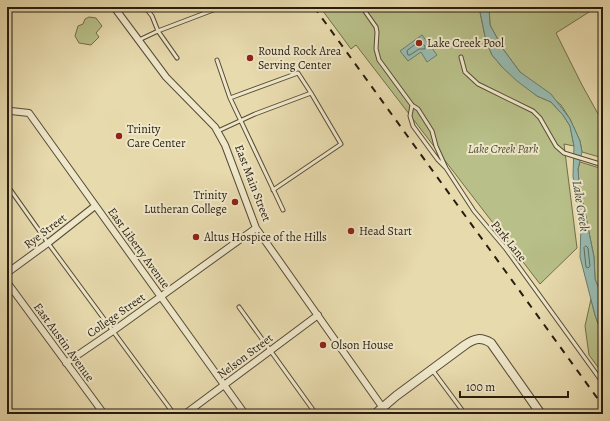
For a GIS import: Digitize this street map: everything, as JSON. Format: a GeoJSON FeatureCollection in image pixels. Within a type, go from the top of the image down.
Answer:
{"type":"FeatureCollection","features":[{"type":"Feature","properties":{"kind":"street","name":"East Main Street"},"geometry":{"type":"LineString","coordinates":[[114,7],[166,77],[218,131],[225,145],[256,228],[386,411]]}},
{"type":"Feature","properties":{"kind":"street","name":"East Liberty Avenue"},"geometry":{"type":"LineString","coordinates":[[7,109],[11,111],[29,113],[245,414]]}},
{"type":"Feature","properties":{"kind":"street","name":"Rye Street"},"geometry":{"type":"LineString","coordinates":[[7,273],[48,244],[95,206]]}},
{"type":"Feature","properties":{"kind":"street","name":"College Street"},"geometry":{"type":"LineString","coordinates":[[66,363],[161,297],[256,228]]}},
{"type":"Feature","properties":{"kind":"street","name":"East Austin Avenue"},"geometry":{"type":"LineString","coordinates":[[7,282],[104,414]]}},
{"type":"Feature","properties":{"kind":"street","name":"Nelson Street"},"geometry":{"type":"LineString","coordinates":[[185,414],[318,315]]}},
{"type":"Feature","properties":{"kind":"street"},"geometry":{"type":"LineString","coordinates":[[375,414],[386,411],[396,396],[471,341],[478,338],[485,339],[491,343],[541,414]]}},
{"type":"Feature","properties":{"kind":"lane"},"geometry":{"type":"LineString","coordinates":[[144,7],[152,16],[158,31],[177,58]]}},
{"type":"Feature","properties":{"kind":"lane"},"geometry":{"type":"LineString","coordinates":[[139,40],[158,31],[221,7]]}},
{"type":"Feature","properties":{"kind":"lane","name":"Park Lane"},"geometry":{"type":"LineString","coordinates":[[362,7],[376,27],[376,49],[379,60],[412,104],[418,109],[432,130],[436,146],[446,168],[474,211],[506,249],[603,383]]}},
{"type":"Feature","properties":{"kind":"lane"},"geometry":{"type":"LineString","coordinates":[[461,57],[466,72],[478,84],[533,111],[540,118],[556,146],[564,153],[603,165]]}},
{"type":"Feature","properties":{"kind":"lane"},"geometry":{"type":"LineString","coordinates":[[217,60],[230,98],[283,210]]}},
{"type":"Feature","properties":{"kind":"lane"},"geometry":{"type":"LineString","coordinates":[[230,98],[298,73],[341,144],[273,190]]}},
{"type":"Feature","properties":{"kind":"lane"},"geometry":{"type":"LineString","coordinates":[[218,131],[241,120],[311,93]]}},
{"type":"Feature","properties":{"kind":"lane"},"geometry":{"type":"LineString","coordinates":[[412,104],[410,116],[413,126],[438,160],[446,168]]}},
{"type":"Feature","properties":{"kind":"lane"},"geometry":{"type":"LineString","coordinates":[[7,185],[48,244],[174,414]]}},
{"type":"Feature","properties":{"kind":"lane"},"geometry":{"type":"LineString","coordinates":[[239,307],[316,414]]}},
{"type":"Feature","properties":{"kind":"lane"},"geometry":{"type":"LineString","coordinates":[[432,369],[465,414]]}},
{"type":"Feature","properties":{"kind":"green space","name":"Lake Creek Park"},"geometry":{"type":"Polygon","coordinates":[[[320,7],[479,7],[486,41],[492,55],[503,68],[537,96],[551,102],[563,115],[570,126],[574,146],[564,144],[577,248],[540,284],[356,45],[351,49],[320,7]]]}},
{"type":"Feature","properties":{"kind":"green space"},"geometry":{"type":"Polygon","coordinates":[[[489,7],[597,7],[556,33],[582,85],[603,120],[603,158],[582,152],[580,141],[570,119],[561,105],[520,72],[503,49],[490,25],[489,7]]]}},
{"type":"Feature","properties":{"kind":"green space"},"geometry":{"type":"Polygon","coordinates":[[[89,17],[96,18],[102,26],[96,33],[99,37],[91,45],[79,43],[75,36],[78,26],[83,24],[85,19],[89,17]]]}},
{"type":"Feature","properties":{"kind":"green space"},"geometry":{"type":"Polygon","coordinates":[[[580,162],[603,169],[603,299],[595,279],[594,257],[579,183],[578,169],[580,162]]]}},
{"type":"Feature","properties":{"kind":"green space"},"geometry":{"type":"Polygon","coordinates":[[[591,299],[603,337],[603,374],[589,355],[585,326],[591,299]]]}},
{"type":"Feature","properties":{"kind":"water","name":"Lake Creek"},"geometry":{"type":"Polygon","coordinates":[[[479,7],[489,7],[490,25],[503,49],[520,72],[551,94],[570,119],[580,141],[582,152],[578,169],[579,183],[594,257],[595,279],[603,299],[603,337],[595,315],[580,257],[581,225],[573,176],[574,146],[570,126],[563,115],[551,102],[537,96],[517,81],[492,55],[486,41],[479,7]]]}},
{"type":"Feature","properties":{"kind":"water","name":"Lake Creek Pool"},"geometry":{"type":"Polygon","coordinates":[[[422,35],[437,55],[427,62],[421,52],[408,61],[400,51],[422,35]]]}},
{"type":"Feature","properties":{"kind":"railway"},"geometry":{"type":"LineString","coordinates":[[314,7],[603,406]]}},
{"type":"Feature","properties":{"kind":"place","name":"Lake Creek Pool"},"geometry":{"type":"Point","coordinates":[419,43]}},
{"type":"Feature","properties":{"kind":"place","name":"Round Rock Area Serving Center"},"geometry":{"type":"Point","coordinates":[250,58]}},
{"type":"Feature","properties":{"kind":"place","name":"Trinity Care Center"},"geometry":{"type":"Point","coordinates":[119,136]}},
{"type":"Feature","properties":{"kind":"place","name":"Trinity Lutheran College"},"geometry":{"type":"Point","coordinates":[235,202]}},
{"type":"Feature","properties":{"kind":"place","name":"Head Start"},"geometry":{"type":"Point","coordinates":[351,231]}},
{"type":"Feature","properties":{"kind":"place","name":"Altus Hospice of the Hills"},"geometry":{"type":"Point","coordinates":[196,237]}},
{"type":"Feature","properties":{"kind":"place","name":"Olson House"},"geometry":{"type":"Point","coordinates":[323,345]}}]}
